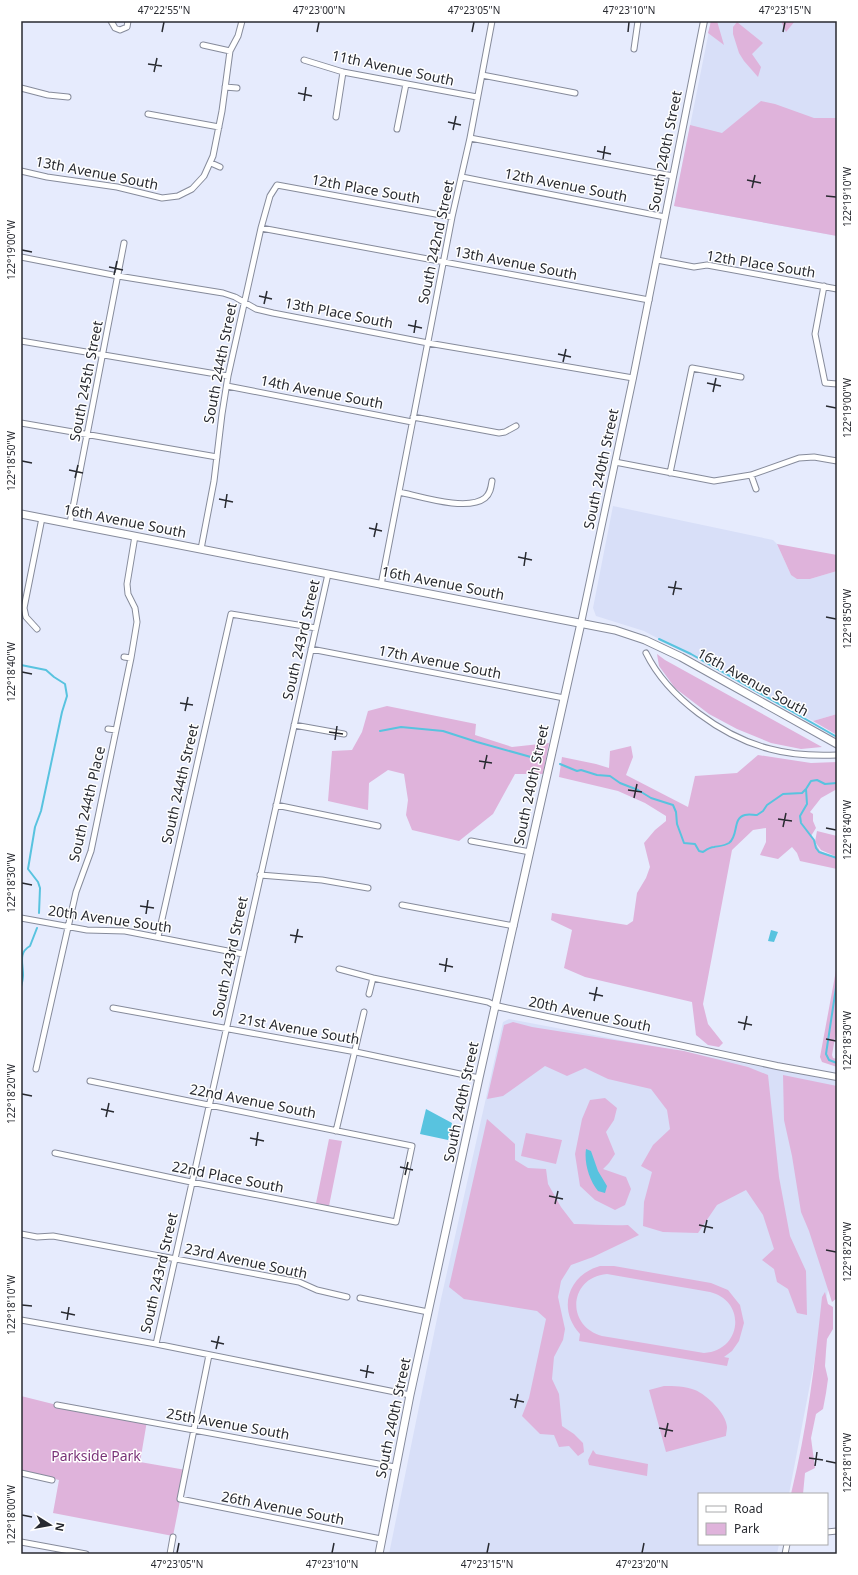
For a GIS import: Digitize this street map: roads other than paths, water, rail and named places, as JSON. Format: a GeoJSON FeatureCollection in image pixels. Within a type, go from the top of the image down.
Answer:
{"type":"FeatureCollection","features":[{"type":"Feature","properties":{"kind":"main road","name":"16th Avenue South"},"geometry":{"type":"LineString","coordinates":[[21,514],[581,623],[620,632],[645,640],[665,649],[837,744]]}},
{"type":"Feature","properties":{"kind":"main road","name":"South 240th Street"},"geometry":{"type":"LineString","coordinates":[[379,1554],[395,1467],[428,1312],[581,623]]}},
{"type":"Feature","properties":{"kind":"street"},"geometry":{"type":"LineString","coordinates":[[111,21],[117,30],[125,29],[128,21]]}},
{"type":"Feature","properties":{"kind":"street"},"geometry":{"type":"LineString","coordinates":[[220,167],[211,163],[219,127],[230,51],[238,36],[242,21]]}},
{"type":"Feature","properties":{"kind":"street","name":"South 242nd Street"},"geometry":{"type":"LineString","coordinates":[[381,585],[443,262],[470,138],[492,21]]}},
{"type":"Feature","properties":{"kind":"street"},"geometry":{"type":"LineString","coordinates":[[634,49],[638,21]]}},
{"type":"Feature","properties":{"kind":"street","name":"South 240th Street"},"geometry":{"type":"LineString","coordinates":[[581,623],[649,300],[704,21]]}},
{"type":"Feature","properties":{"kind":"street"},"geometry":{"type":"LineString","coordinates":[[203,45],[230,51]]}},
{"type":"Feature","properties":{"kind":"street","name":"11th Avenue South"},"geometry":{"type":"LineString","coordinates":[[304,60],[343,72],[477,97]]}},
{"type":"Feature","properties":{"kind":"street"},"geometry":{"type":"LineString","coordinates":[[336,117],[343,72]]}},
{"type":"Feature","properties":{"kind":"street"},"geometry":{"type":"LineString","coordinates":[[482,75],[575,93]]}},
{"type":"Feature","properties":{"kind":"street"},"geometry":{"type":"LineString","coordinates":[[397,129],[406,84]]}},
{"type":"Feature","properties":{"kind":"street"},"geometry":{"type":"LineString","coordinates":[[225,87],[237,88]]}},
{"type":"Feature","properties":{"kind":"street"},"geometry":{"type":"LineString","coordinates":[[21,88],[48,95],[68,97]]}},
{"type":"Feature","properties":{"kind":"street"},"geometry":{"type":"LineString","coordinates":[[148,114],[219,127]]}},
{"type":"Feature","properties":{"kind":"street"},"geometry":{"type":"LineString","coordinates":[[470,138],[673,176]]}},
{"type":"Feature","properties":{"kind":"street","name":"13th Avenue South"},"geometry":{"type":"LineString","coordinates":[[21,171],[47,177],[117,187],[154,197],[169,198],[183,194],[196,186],[204,176],[211,163]]}},
{"type":"Feature","properties":{"kind":"street","name":"12th Avenue South"},"geometry":{"type":"LineString","coordinates":[[462,177],[665,217]]}},
{"type":"Feature","properties":{"kind":"street","name":"12th Place South"},"geometry":{"type":"LineString","coordinates":[[277,185],[452,217]]}},
{"type":"Feature","properties":{"kind":"street","name":"South 244th Street"},"geometry":{"type":"LineString","coordinates":[[201,549],[217,457],[228,376],[261,228],[270,196],[277,185]]}},
{"type":"Feature","properties":{"kind":"street","name":"13th Avenue South"},"geometry":{"type":"LineString","coordinates":[[261,228],[649,300]]}},
{"type":"Feature","properties":{"kind":"street","name":"South 245th Street"},"geometry":{"type":"LineString","coordinates":[[70,523],[124,243]]}},
{"type":"Feature","properties":{"kind":"street","name":"13th Place South"},"geometry":{"type":"LineString","coordinates":[[21,257],[118,276],[222,293],[235,297],[262,310],[428,343],[633,378]]}},
{"type":"Feature","properties":{"kind":"street","name":"12th Place South"},"geometry":{"type":"LineString","coordinates":[[657,260],[694,267],[707,265],[837,289]]}},
{"type":"Feature","properties":{"kind":"street"},"geometry":{"type":"LineString","coordinates":[[824,286],[816,334],[825,382],[837,384]]}},
{"type":"Feature","properties":{"kind":"street"},"geometry":{"type":"LineString","coordinates":[[21,340],[228,376]]}},
{"type":"Feature","properties":{"kind":"street"},"geometry":{"type":"LineString","coordinates":[[670,473],[692,368],[741,377]]}},
{"type":"Feature","properties":{"kind":"street","name":"14th Avenue South"},"geometry":{"type":"LineString","coordinates":[[227,386],[413,420],[499,433],[505,432],[516,426]]}},
{"type":"Feature","properties":{"kind":"street"},"geometry":{"type":"LineString","coordinates":[[21,423],[217,457]]}},
{"type":"Feature","properties":{"kind":"street"},"geometry":{"type":"LineString","coordinates":[[615,462],[714,481],[751,475],[799,458],[814,457],[837,461]]}},
{"type":"Feature","properties":{"kind":"street"},"geometry":{"type":"LineString","coordinates":[[751,475],[756,489]]}},
{"type":"Feature","properties":{"kind":"street"},"geometry":{"type":"LineString","coordinates":[[399,492],[448,502],[470,504],[480,501],[486,497],[490,492],[492,482]]}},
{"type":"Feature","properties":{"kind":"street"},"geometry":{"type":"LineString","coordinates":[[37,629],[26,617],[24,608],[42,518]]}},
{"type":"Feature","properties":{"kind":"street","name":"South 244th Place"},"geometry":{"type":"LineString","coordinates":[[36,1069],[77,888],[91,851],[131,658],[137,622],[135,608],[128,594],[127,584],[135,536]]}},
{"type":"Feature","properties":{"kind":"street","name":"South 243rd Street"},"geometry":{"type":"LineString","coordinates":[[156,1344],[328,574]]}},
{"type":"Feature","properties":{"kind":"street","name":"South 244th Street"},"geometry":{"type":"LineString","coordinates":[[158,937],[231,614],[316,628]]}},
{"type":"Feature","properties":{"kind":"street","name":"17th Avenue South"},"geometry":{"type":"LineString","coordinates":[[311,649],[564,698]]}},
{"type":"Feature","properties":{"kind":"street"},"geometry":{"type":"LineString","coordinates":[[646,653],[654,670],[673,692],[705,717],[732,734],[756,745],[776,751],[802,754],[837,755]]}},
{"type":"Feature","properties":{"kind":"street"},"geometry":{"type":"LineString","coordinates":[[124,657],[131,658]]}},
{"type":"Feature","properties":{"kind":"street"},"geometry":{"type":"LineString","coordinates":[[294,725],[344,734]]}},
{"type":"Feature","properties":{"kind":"street","name":"South 244th Place"},"geometry":{"type":"LineString","coordinates":[[108,729],[116,730]]}},
{"type":"Feature","properties":{"kind":"street"},"geometry":{"type":"LineString","coordinates":[[276,805],[378,826]]}},
{"type":"Feature","properties":{"kind":"street"},"geometry":{"type":"LineString","coordinates":[[471,841],[530,852]]}},
{"type":"Feature","properties":{"kind":"street"},"geometry":{"type":"LineString","coordinates":[[260,874],[322,880],[368,888]]}},
{"type":"Feature","properties":{"kind":"street"},"geometry":{"type":"LineString","coordinates":[[402,905],[514,926]]}},
{"type":"Feature","properties":{"kind":"street","name":"20th Avenue South"},"geometry":{"type":"LineString","coordinates":[[21,918],[94,931],[117,929],[243,954]]}},
{"type":"Feature","properties":{"kind":"street","name":"20th Avenue South"},"geometry":{"type":"LineString","coordinates":[[339,969],[373,978],[488,1002],[496,1006],[777,1066],[837,1077]]}},
{"type":"Feature","properties":{"kind":"street"},"geometry":{"type":"LineString","coordinates":[[369,994],[373,978]]}},
{"type":"Feature","properties":{"kind":"street","name":"21st Avenue South"},"geometry":{"type":"LineString","coordinates":[[113,1008],[356,1052],[479,1078]]}},
{"type":"Feature","properties":{"kind":"street"},"geometry":{"type":"LineString","coordinates":[[336,1130],[356,1052],[364,1012]]}},
{"type":"Feature","properties":{"kind":"street","name":"22nd Avenue South"},"geometry":{"type":"LineString","coordinates":[[90,1081],[412,1146],[396,1222]]}},
{"type":"Feature","properties":{"kind":"street","name":"22nd Place South"},"geometry":{"type":"LineString","coordinates":[[55,1153],[191,1182],[396,1222]]}},
{"type":"Feature","properties":{"kind":"street","name":"23rd Avenue South"},"geometry":{"type":"LineString","coordinates":[[21,1234],[37,1237],[53,1236],[299,1282],[317,1290],[347,1297]]}},
{"type":"Feature","properties":{"kind":"street"},"geometry":{"type":"LineString","coordinates":[[360,1298],[428,1312]]}},
{"type":"Feature","properties":{"kind":"street"},"geometry":{"type":"LineString","coordinates":[[21,1320],[156,1344],[410,1395]]}},
{"type":"Feature","properties":{"kind":"street"},"geometry":{"type":"LineString","coordinates":[[194,1430],[209,1355]]}},
{"type":"Feature","properties":{"kind":"street","name":"25th Avenue South"},"geometry":{"type":"LineString","coordinates":[[56,1405],[395,1467]]}},
{"type":"Feature","properties":{"kind":"street","name":"26th Avenue South"},"geometry":{"type":"LineString","coordinates":[[194,1430],[180,1499],[382,1539]]}},
{"type":"Feature","properties":{"kind":"street"},"geometry":{"type":"LineString","coordinates":[[21,1473],[52,1480]]}},
{"type":"Feature","properties":{"kind":"street"},"geometry":{"type":"LineString","coordinates":[[170,1554],[173,1537]]}},
{"type":"Feature","properties":{"kind":"street"},"geometry":{"type":"LineString","coordinates":[[21,1542],[86,1554]]}},
{"type":"Feature","properties":{"kind":"water"},"geometry":{"type":"Polygon","coordinates":[[[771,930],[778,932],[774,942],[768,941],[771,930]]]}},
{"type":"Feature","properties":{"kind":"water"},"geometry":{"type":"Polygon","coordinates":[[[426,1109],[452,1123],[448,1140],[420,1134],[426,1109]]]}},
{"type":"Feature","properties":{"kind":"water"},"geometry":{"type":"Polygon","coordinates":[[[586,1149],[591,1151],[598,1171],[607,1186],[605,1193],[598,1191],[590,1177],[586,1160],[586,1149]]]}},
{"type":"Feature","properties":{"kind":"waterway"},"geometry":{"type":"LineString","coordinates":[[659,639],[691,654],[837,737]]}},
{"type":"Feature","properties":{"kind":"waterway"},"geometry":{"type":"LineString","coordinates":[[21,665],[46,670],[65,684],[67,696],[62,712],[41,811],[35,827],[28,869],[38,882],[40,888],[39,913]]}},
{"type":"Feature","properties":{"kind":"waterway"},"geometry":{"type":"LineString","coordinates":[[380,731],[401,727],[443,731],[538,759]]}},
{"type":"Feature","properties":{"kind":"waterway"},"geometry":{"type":"LineString","coordinates":[[560,764],[577,771],[581,770],[597,775],[610,776],[620,783],[638,790],[651,798],[673,805],[676,812],[677,824],[684,843],[695,844],[699,851],[703,852],[729,843],[734,836],[738,820],[741,817],[746,815],[757,815],[763,811],[767,805],[783,794],[802,793],[806,789]]}},
{"type":"Feature","properties":{"kind":"waterway"},"geometry":{"type":"LineString","coordinates":[[837,783],[825,784],[817,780],[811,781],[806,789],[807,804],[800,816],[801,823],[814,840],[816,848],[819,852],[837,858]]}},
{"type":"Feature","properties":{"kind":"waterway"},"geometry":{"type":"LineString","coordinates":[[21,987],[23,976],[23,955],[26,949],[30,946],[37,928]]}},
{"type":"Feature","properties":{"kind":"waterway"},"geometry":{"type":"LineString","coordinates":[[837,981],[826,1054],[829,1060],[837,1063]]}},
{"type":"Feature","properties":{"kind":"park label","name":"Parkside Park"},"geometry":{"type":"Point","coordinates":[96,1456]}}]}
